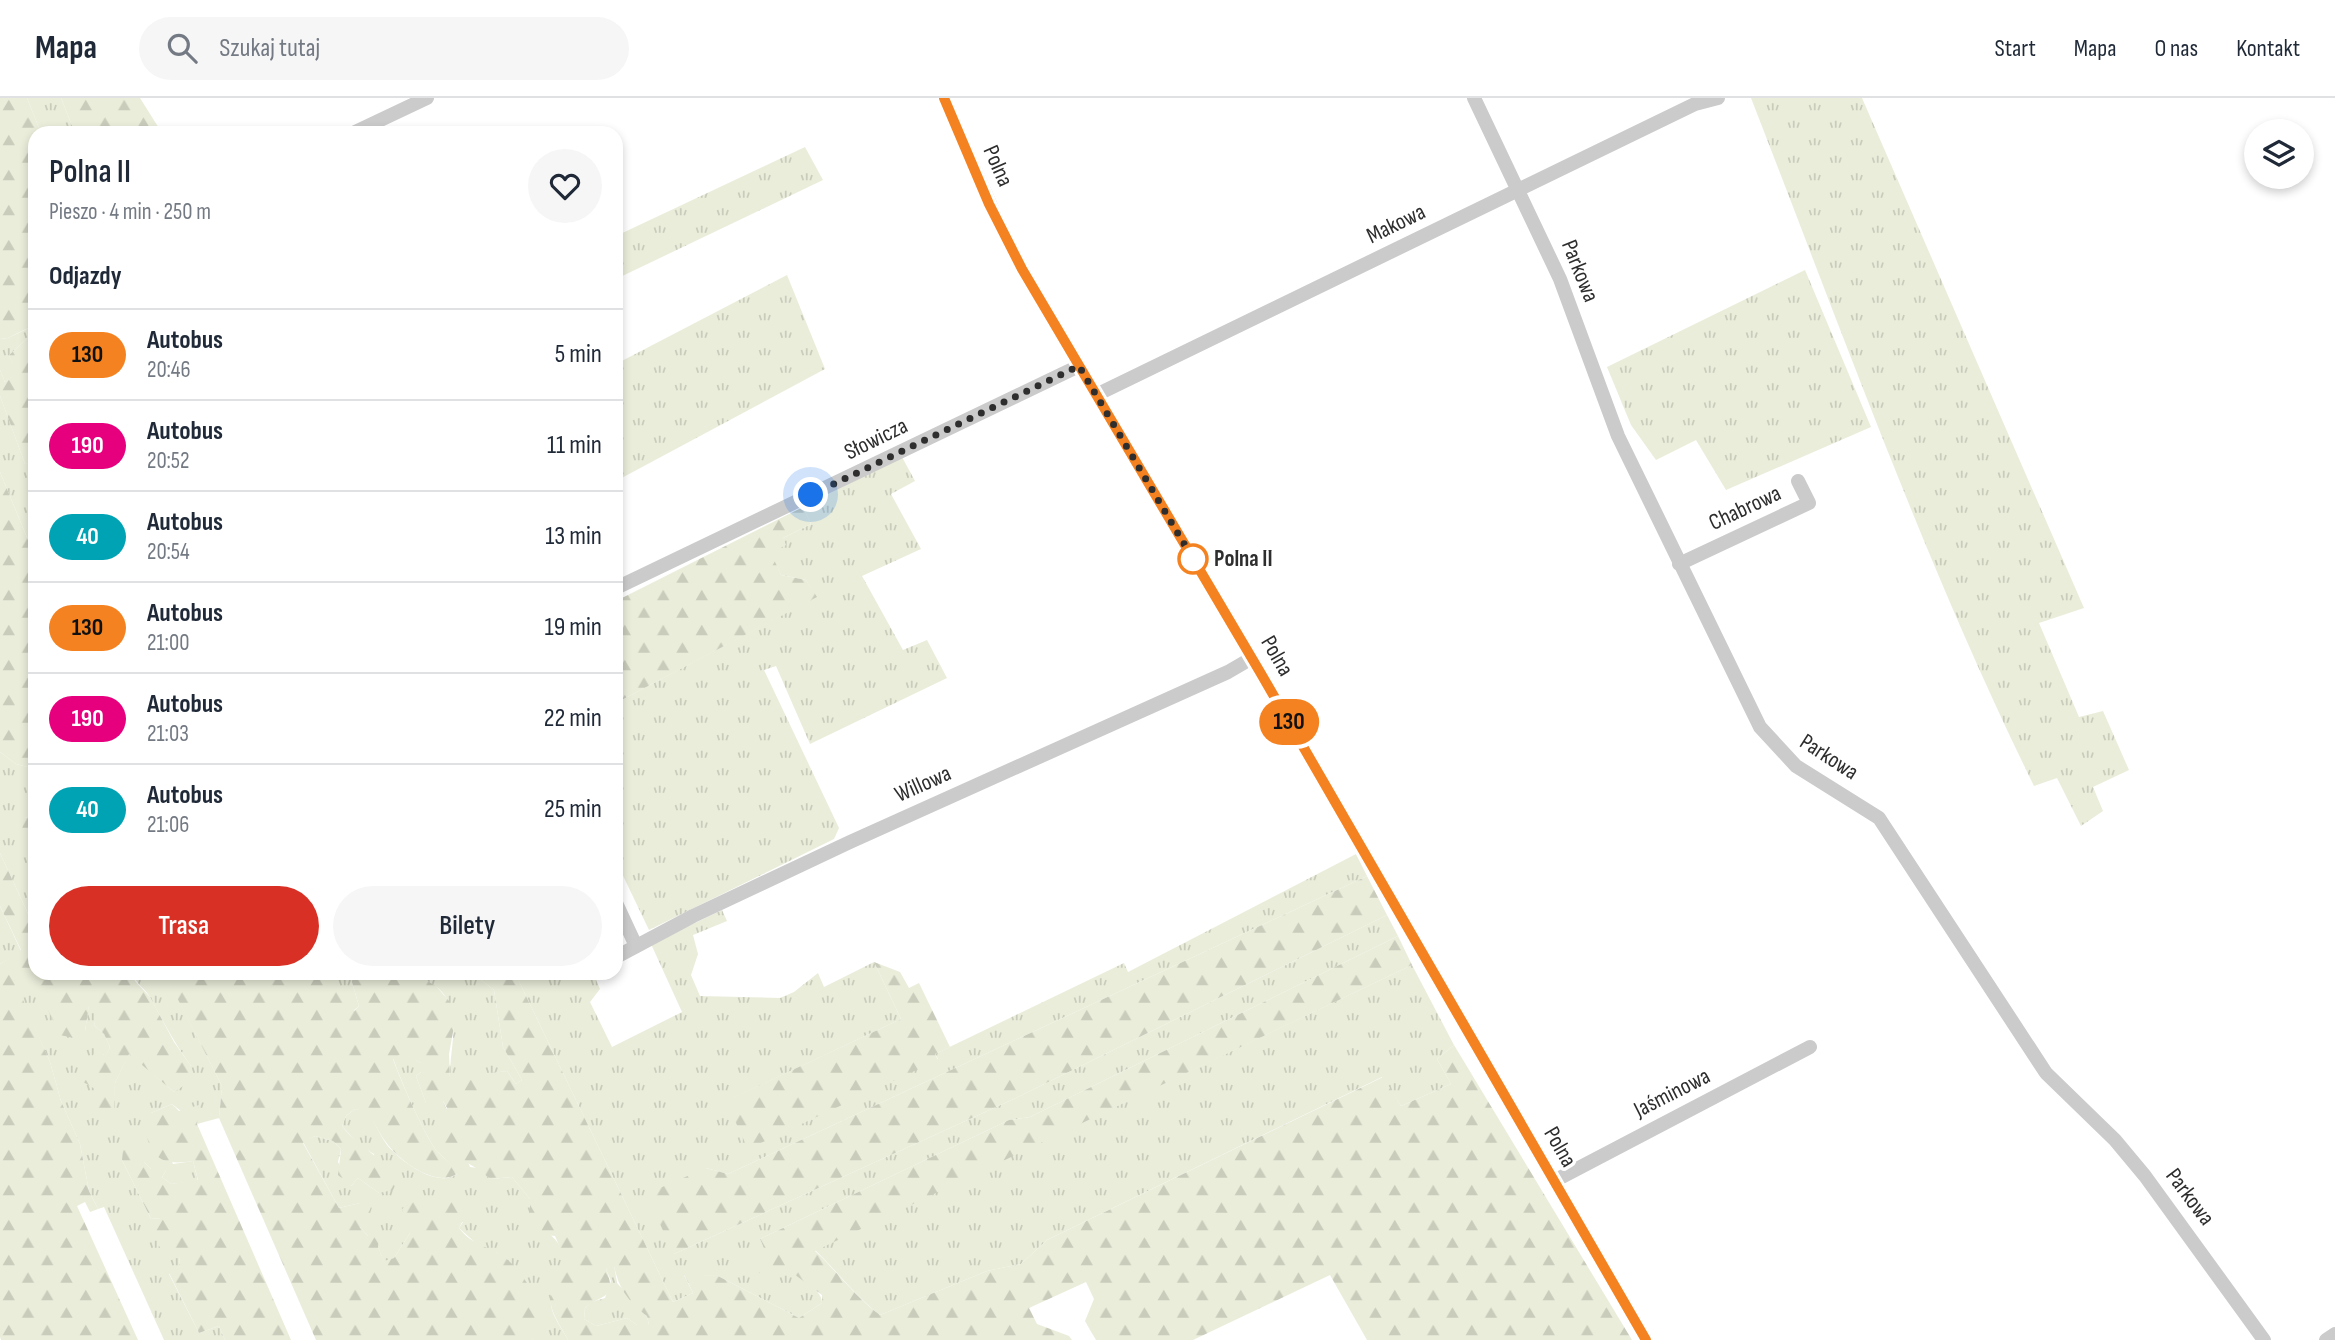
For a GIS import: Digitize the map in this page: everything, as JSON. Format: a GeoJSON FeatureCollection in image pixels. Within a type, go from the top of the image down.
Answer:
{"type":"FeatureCollection","features":[{"type":"Feature","properties":{"kind":"street"},"geometry":{"type":"LineString","coordinates":[[368,126],[427,98]]}},
{"type":"Feature","properties":{"kind":"street","name":"Polna"},"geometry":{"type":"LineString","coordinates":[[944,98],[1005,238],[1646,1340]]}},
{"type":"Feature","properties":{"kind":"street","name":"Parkowa"},"geometry":{"type":"LineString","coordinates":[[1474,98],[1560,279],[1618,436],[1679,564],[1767,736],[1796,766],[1879,818],[2046,1073],[2115,1140],[2145,1176],[2264,1340]]}},
{"type":"Feature","properties":{"kind":"street","name":"Makowa"},"geometry":{"type":"LineString","coordinates":[[1096,395],[1695,104],[1718,98]]}},
{"type":"Feature","properties":{"kind":"street","name":"Słowicza"},"geometry":{"type":"LineString","coordinates":[[623,585],[1079,366]]}},
{"type":"Feature","properties":{"kind":"street","name":"Chabrowa"},"geometry":{"type":"LineString","coordinates":[[1679,564],[1809,503],[1798,481]]}},
{"type":"Feature","properties":{"kind":"street","name":"Willowa"},"geometry":{"type":"LineString","coordinates":[[623,953],[850,842],[1252,659]]}},
{"type":"Feature","properties":{"kind":"street"},"geometry":{"type":"LineString","coordinates":[[623,919],[636,946]]}},
{"type":"Feature","properties":{"kind":"street","name":"Jaśminowa"},"geometry":{"type":"LineString","coordinates":[[1554,1181],[1810,1047]]}},
{"type":"Feature","properties":{"kind":"street"},"geometry":{"type":"LineString","coordinates":[[2326,1340],[2335,1334]]}},
{"type":"Feature","properties":{"kind":"green space"},"geometry":{"type":"Polygon","coordinates":[[[0,98],[27,98],[38,126],[28,126],[28,328],[0,339],[0,98]]]}},
{"type":"Feature","properties":{"kind":"green space"},"geometry":{"type":"Polygon","coordinates":[[[27,98],[61,98],[72,126],[38,126],[27,98]]]}},
{"type":"Feature","properties":{"kind":"green space"},"geometry":{"type":"Polygon","coordinates":[[[61,98],[140,98],[158,126],[72,126],[61,98]]]}},
{"type":"Feature","properties":{"kind":"green space"},"geometry":{"type":"Polygon","coordinates":[[[1751,98],[1862,98],[2084,608],[2039,623],[2079,717],[2103,711],[2129,770],[2093,787],[2103,811],[2081,826],[2057,778],[2034,786],[1994,702],[1920,532],[1751,98]]]}},
{"type":"Feature","properties":{"kind":"green space"},"geometry":{"type":"Polygon","coordinates":[[[805,147],[823,180],[623,276],[623,233],[805,147]]]}},
{"type":"Feature","properties":{"kind":"green space"},"geometry":{"type":"Polygon","coordinates":[[[1805,270],[1871,427],[1726,490],[1696,440],[1656,460],[1631,425],[1607,367],[1805,270]]]}},
{"type":"Feature","properties":{"kind":"green space"},"geometry":{"type":"Polygon","coordinates":[[[787,275],[825,369],[623,477],[623,360],[787,275]]]}},
{"type":"Feature","properties":{"kind":"green space"},"geometry":{"type":"Polygon","coordinates":[[[28,328],[28,338],[9,355],[17,374],[5,382],[0,370],[0,339],[28,328]]]}},
{"type":"Feature","properties":{"kind":"green space"},"geometry":{"type":"Polygon","coordinates":[[[28,338],[28,464],[25,464],[0,396],[0,370],[5,382],[16,374],[9,355],[28,338]]]}},
{"type":"Feature","properties":{"kind":"green space"},"geometry":{"type":"Polygon","coordinates":[[[0,396],[25,464],[28,463],[28,540],[0,472],[0,396]]]}},
{"type":"Feature","properties":{"kind":"green space"},"geometry":{"type":"Polygon","coordinates":[[[902,457],[915,481],[891,494],[921,549],[862,576],[903,650],[927,640],[947,678],[810,744],[776,666],[764,670],[839,828],[834,839],[649,930],[623,876],[623,699],[816,597],[806,580],[781,575],[770,553],[783,538],[811,524],[803,507],[902,457]]]}},
{"type":"Feature","properties":{"kind":"green space"},"geometry":{"type":"Polygon","coordinates":[[[0,472],[28,540],[28,767],[16,764],[0,752],[0,472]]]}},
{"type":"Feature","properties":{"kind":"green space"},"geometry":{"type":"Polygon","coordinates":[[[803,507],[811,524],[783,538],[786,545],[771,553],[781,575],[806,580],[817,597],[623,699],[623,597],[803,507]]]}},
{"type":"Feature","properties":{"kind":"green space"},"geometry":{"type":"Polygon","coordinates":[[[0,752],[16,764],[28,767],[28,817],[25,818],[28,835],[28,914],[0,853],[0,752]]]}},
{"type":"Feature","properties":{"kind":"green space"},"geometry":{"type":"Polygon","coordinates":[[[28,817],[28,854],[21,832],[25,818],[28,817]]]}},
{"type":"Feature","properties":{"kind":"green space"},"geometry":{"type":"Polygon","coordinates":[[[0,853],[28,914],[28,972],[14,979],[50,1062],[61,1101],[80,1144],[89,1191],[98,1209],[90,1212],[85,1202],[77,1206],[138,1340],[1,1340],[0,1337],[0,964],[21,950],[0,906],[0,853]]]}},
{"type":"Feature","properties":{"kind":"green space"},"geometry":{"type":"Polygon","coordinates":[[[1356,854],[1367,876],[728,1174],[706,1168],[674,1254],[1018,1097],[1387,915],[1398,936],[1030,1117],[1009,1120],[760,1239],[774,1258],[814,1288],[820,1296],[822,1303],[799,1318],[718,1276],[684,1275],[693,1293],[673,1302],[518,980],[596,980],[600,989],[590,1002],[612,1047],[682,1012],[651,944],[722,910],[727,921],[693,935],[698,954],[691,975],[700,996],[780,998],[794,992],[818,973],[824,987],[874,962],[901,1019],[727,1101],[749,1148],[938,1059],[935,1054],[1124,963],[1128,972],[1356,854]]]}},
{"type":"Feature","properties":{"kind":"green space"},"geometry":{"type":"Polygon","coordinates":[[[1367,876],[1387,915],[1018,1097],[674,1254],[646,1194],[706,1168],[728,1174],[1367,876]]]}},
{"type":"Feature","properties":{"kind":"green space"},"geometry":{"type":"Polygon","coordinates":[[[0,906],[21,951],[0,964],[0,906]]]}},
{"type":"Feature","properties":{"kind":"green space"},"geometry":{"type":"Polygon","coordinates":[[[1398,936],[1412,965],[815,1251],[880,1315],[987,1271],[1021,1264],[1047,1240],[1383,1077],[1401,1106],[1451,1084],[1437,1059],[1454,1045],[1632,1340],[1367,1340],[1330,1275],[1193,1340],[1096,1340],[1085,1321],[1094,1299],[1086,1282],[1029,1308],[1037,1324],[1069,1336],[1072,1340],[568,1340],[551,1305],[561,1258],[555,1236],[537,1234],[530,1222],[530,1199],[512,1177],[490,1179],[449,1150],[444,1142],[441,1114],[447,1108],[443,1101],[433,1106],[426,1103],[416,1076],[421,1072],[418,1069],[421,1063],[402,1053],[393,1059],[414,1108],[434,1147],[458,1173],[440,1178],[411,1166],[388,1145],[368,1112],[355,1109],[346,1116],[342,1126],[392,1173],[397,1181],[393,1190],[379,1193],[358,1178],[351,1186],[338,1175],[341,1149],[333,1141],[315,1136],[303,1143],[339,1208],[360,1203],[371,1206],[369,1216],[360,1222],[360,1227],[368,1236],[379,1237],[378,1247],[384,1261],[394,1258],[410,1233],[402,1209],[427,1197],[444,1198],[460,1207],[466,1215],[459,1228],[465,1234],[504,1257],[516,1268],[531,1289],[546,1320],[532,1340],[316,1340],[219,1118],[222,1086],[168,980],[324,980],[324,985],[338,984],[354,1011],[359,1006],[351,980],[426,980],[436,986],[449,1001],[455,1021],[449,1054],[450,1078],[507,1071],[516,1084],[522,1080],[503,1047],[494,990],[481,980],[518,980],[673,1302],[693,1293],[684,1274],[718,1276],[799,1318],[822,1303],[822,1295],[786,1268],[754,1274],[745,1259],[766,1253],[760,1239],[1009,1120],[1030,1117],[1398,936]],[[614,1266],[606,1269],[609,1291],[585,1308],[584,1319],[596,1326],[627,1318],[637,1325],[649,1325],[647,1316],[625,1294],[614,1266]]]}},
{"type":"Feature","properties":{"kind":"green space"},"geometry":{"type":"Polygon","coordinates":[[[874,962],[900,972],[909,988],[919,983],[950,1047],[935,1054],[938,1060],[748,1149],[726,1101],[901,1019],[874,962]]]}},
{"type":"Feature","properties":{"kind":"green space"},"geometry":{"type":"Polygon","coordinates":[[[1412,965],[1454,1045],[1437,1059],[1451,1084],[1401,1106],[1382,1077],[1047,1240],[1021,1264],[987,1271],[880,1315],[815,1250],[1412,965]]]}},
{"type":"Feature","properties":{"kind":"green space"},"geometry":{"type":"Polygon","coordinates":[[[28,971],[28,980],[38,980],[85,1031],[89,1005],[98,1010],[94,1025],[104,1034],[110,1047],[106,1056],[102,1054],[95,1089],[113,1115],[115,1083],[129,1053],[174,1092],[191,1066],[149,995],[136,980],[169,980],[222,1086],[219,1118],[197,1124],[172,1104],[151,1113],[173,1164],[193,1161],[198,1181],[171,1184],[162,1177],[166,1171],[151,1169],[144,1162],[122,1160],[151,1219],[161,1218],[179,1256],[180,1266],[169,1274],[199,1333],[219,1326],[225,1340],[164,1340],[104,1207],[98,1209],[89,1191],[80,1144],[61,1101],[50,1062],[13,979],[28,971]]]}},
{"type":"Feature","properties":{"kind":"green space"},"geometry":{"type":"Polygon","coordinates":[[[33,980],[135,980],[150,997],[174,1042],[191,1066],[194,1079],[174,1092],[129,1054],[115,1083],[114,1115],[92,1110],[95,1089],[80,1080],[100,1042],[103,1055],[106,1055],[110,1047],[104,1034],[94,1025],[97,1010],[89,1006],[85,1031],[78,1039],[60,1035],[33,980]]]}},
{"type":"Feature","properties":{"kind":"green space"},"geometry":{"type":"Polygon","coordinates":[[[323,980],[351,980],[359,1006],[353,1011],[323,985],[323,980]]]}},
{"type":"Feature","properties":{"kind":"green space"},"geometry":{"type":"Polygon","coordinates":[[[425,980],[481,980],[494,990],[503,1047],[522,1080],[516,1084],[507,1071],[450,1079],[453,1030],[451,1008],[446,997],[425,980]]]}},
{"type":"Feature","properties":{"kind":"green space"},"geometry":{"type":"Polygon","coordinates":[[[402,1052],[421,1063],[421,1072],[416,1076],[426,1103],[443,1101],[470,1167],[478,1168],[490,1179],[512,1177],[530,1199],[530,1222],[547,1232],[558,1243],[562,1267],[551,1305],[568,1340],[532,1340],[537,1330],[497,1253],[480,1247],[459,1228],[463,1222],[410,1233],[394,1258],[384,1262],[378,1247],[360,1227],[360,1203],[339,1208],[303,1142],[315,1136],[333,1141],[341,1149],[338,1162],[351,1186],[358,1178],[379,1193],[374,1154],[360,1146],[342,1126],[346,1116],[355,1109],[368,1111],[387,1145],[410,1165],[430,1176],[440,1178],[457,1174],[434,1147],[414,1108],[393,1058],[402,1052]]]}},
{"type":"Feature","properties":{"kind":"green space"},"geometry":{"type":"Polygon","coordinates":[[[172,1104],[179,1111],[199,1105],[197,1124],[291,1340],[225,1340],[219,1326],[199,1333],[169,1273],[180,1266],[179,1256],[164,1256],[153,1233],[161,1218],[151,1219],[122,1160],[123,1150],[139,1147],[144,1162],[151,1169],[158,1165],[166,1171],[162,1177],[171,1184],[198,1180],[193,1161],[173,1162],[160,1158],[147,1138],[144,1127],[151,1113],[172,1104]]]}},
{"type":"Feature","properties":{"kind":"green space"},"geometry":{"type":"Polygon","coordinates":[[[614,1265],[617,1283],[647,1316],[649,1325],[637,1325],[627,1318],[596,1326],[584,1319],[585,1308],[592,1302],[605,1298],[611,1281],[606,1269],[614,1265]]]}},
{"type":"Feature","properties":{"kind":"bus line","name":"130"},"geometry":{"type":"LineString","coordinates":[[944,98],[989,204],[1022,269],[1260,672],[1646,1340]]}},
{"type":"Feature","properties":{"kind":"place","name":"Polna II"},"geometry":{"type":"Point","coordinates":[1193,559]}},
{"type":"Feature","properties":{"kind":"route"},"geometry":{"type":"LineString","coordinates":[[811,495],[1079,366],[1193,559]]}}]}
